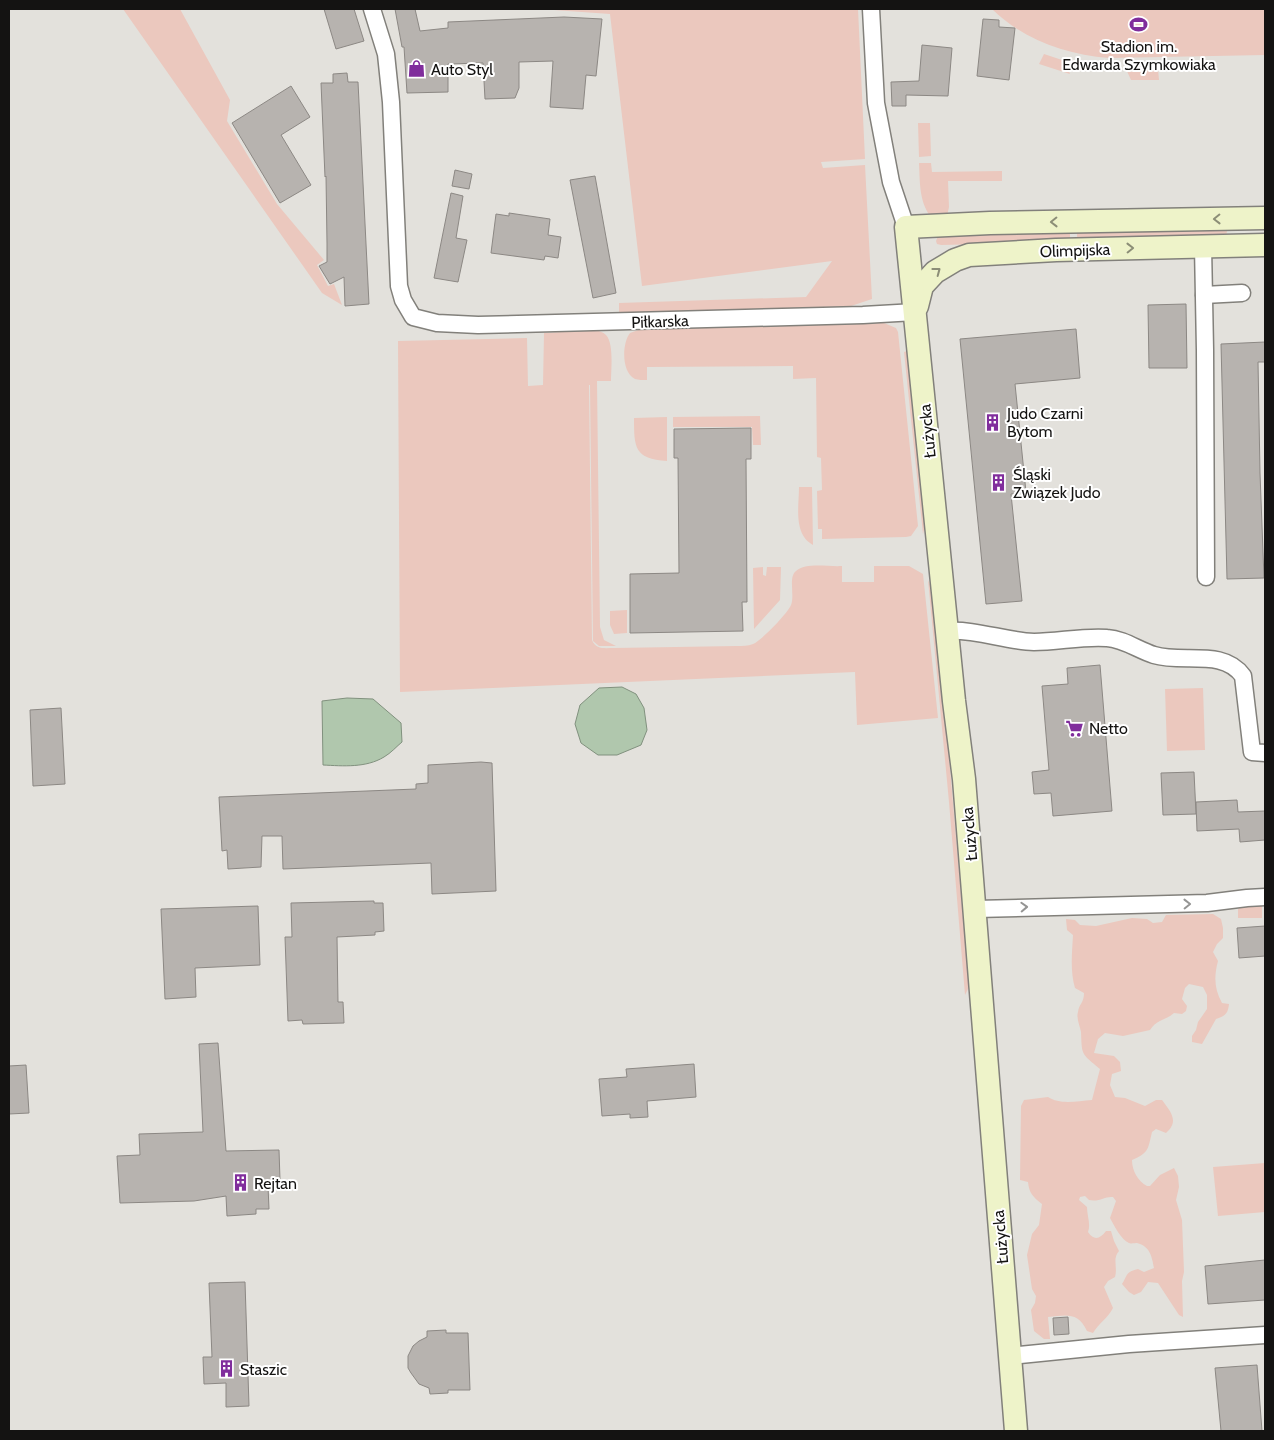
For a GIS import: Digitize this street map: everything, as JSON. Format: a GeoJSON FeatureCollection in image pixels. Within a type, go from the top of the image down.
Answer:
{"type":"FeatureCollection","features":[{"type":"Feature","properties":{"kind":"street","name":"Piłkarska"},"geometry":{"type":"LineString","coordinates":[[372,9],[386,54],[392,102],[399,286],[403,300],[413,317],[437,323],[478,325],[843,316],[915,312]]}},
{"type":"Feature","properties":{"kind":"street"},"geometry":{"type":"LineString","coordinates":[[871,9],[876,103],[891,182],[906,227],[915,312]]}},
{"type":"Feature","properties":{"kind":"street"},"geometry":{"type":"LineString","coordinates":[[1260,218],[1260,245]]}},
{"type":"Feature","properties":{"kind":"street","name":"Olimpijska"},"geometry":{"type":"LineString","coordinates":[[906,227],[999,223],[1260,218]]}},
{"type":"Feature","properties":{"kind":"street","name":"Olimpijska"},"geometry":{"type":"LineString","coordinates":[[915,312],[922,286],[935,272],[955,260],[969,255],[1056,250],[1260,245]]}},
{"type":"Feature","properties":{"kind":"street"},"geometry":{"type":"LineString","coordinates":[[1202,246],[1206,577]]}},
{"type":"Feature","properties":{"kind":"street"},"geometry":{"type":"LineString","coordinates":[[1204,295],[1242,293]]}},
{"type":"Feature","properties":{"kind":"street","name":"Łużycka"},"geometry":{"type":"LineString","coordinates":[[915,312],[976,909],[978,970],[1016,1431]]}},
{"type":"Feature","properties":{"kind":"street"},"geometry":{"type":"LineString","coordinates":[[947,631],[958,630],[1009,640],[1035,642],[1107,638],[1128,644],[1154,655],[1229,663],[1244,676],[1252,752],[1265,753]]}},
{"type":"Feature","properties":{"kind":"street"},"geometry":{"type":"LineString","coordinates":[[976,909],[1207,903],[1265,897]]}},
{"type":"Feature","properties":{"kind":"street"},"geometry":{"type":"LineString","coordinates":[[1010,1356],[1129,1344],[1265,1335]]}},
{"type":"Feature","properties":{"kind":"shaded area"},"geometry":{"type":"Polygon","coordinates":[[[123,9],[180,9],[230,100],[227,121],[277,204],[324,260],[317,265],[328,286],[334,284],[342,305],[322,293],[123,9]]]}},
{"type":"Feature","properties":{"kind":"shaded area"},"geometry":{"type":"Polygon","coordinates":[[[540,9],[858,9],[865,159],[821,162],[823,168],[865,165],[872,299],[848,307],[619,313],[619,303],[806,297],[832,261],[642,286],[610,14],[540,9]]]}},
{"type":"Feature","properties":{"kind":"shaded area","name":"Stadion im. Edwarda Szymkowiaka"},"geometry":{"type":"Polygon","coordinates":[[[992,9],[1265,9],[1265,55],[1109,58],[1093,56],[1046,44],[1004,20],[992,9]]]}},
{"type":"Feature","properties":{"kind":"shaded area"},"geometry":{"type":"Polygon","coordinates":[[[1044,54],[1065,61],[1070,74],[1039,64],[1044,54]]]}},
{"type":"Feature","properties":{"kind":"shaded area"},"geometry":{"type":"Polygon","coordinates":[[[1126,69],[1158,69],[1159,80],[1131,80],[1126,69]]]}},
{"type":"Feature","properties":{"kind":"shaded area"},"geometry":{"type":"Polygon","coordinates":[[[918,123],[930,123],[931,156],[919,157],[918,123]]]}},
{"type":"Feature","properties":{"kind":"shaded area"},"geometry":{"type":"Polygon","coordinates":[[[919,163],[931,163],[932,172],[1002,171],[1002,181],[948,181],[949,207],[947,216],[931,217],[922,198],[919,163]]]}},
{"type":"Feature","properties":{"kind":"shaded area"},"geometry":{"type":"Polygon","coordinates":[[[1223,227],[1227,231],[1226,236],[1077,242],[1077,231],[1223,227]]]}},
{"type":"Feature","properties":{"kind":"shaded area"},"geometry":{"type":"Polygon","coordinates":[[[1070,231],[1070,242],[941,245],[937,244],[936,241],[938,236],[1070,231]]]}},
{"type":"Feature","properties":{"kind":"shaded area"},"geometry":{"type":"Polygon","coordinates":[[[884,323],[896,328],[898,332],[918,526],[911,536],[906,537],[822,539],[822,529],[818,529],[817,491],[822,490],[821,458],[817,457],[816,378],[793,379],[793,366],[647,367],[647,380],[641,380],[635,379],[630,375],[625,364],[624,350],[627,338],[630,333],[641,329],[884,323]]]}},
{"type":"Feature","properties":{"kind":"shaded area"},"geometry":{"type":"Polygon","coordinates":[[[595,330],[602,332],[609,339],[612,364],[611,381],[597,381],[600,627],[604,640],[616,646],[599,646],[593,641],[589,385],[592,640],[594,643],[601,648],[749,645],[757,642],[789,609],[792,601],[792,577],[800,568],[842,566],[842,582],[874,582],[874,566],[909,566],[923,574],[938,718],[857,725],[855,672],[400,692],[398,341],[527,338],[528,386],[543,385],[544,333],[595,330]]]}},
{"type":"Feature","properties":{"kind":"shaded area"},"geometry":{"type":"Polygon","coordinates":[[[907,351],[926,521],[923,534],[904,352],[907,351]]]}},
{"type":"Feature","properties":{"kind":"shaded area"},"geometry":{"type":"Polygon","coordinates":[[[760,416],[761,445],[753,445],[752,427],[673,427],[673,417],[760,416]]]}},
{"type":"Feature","properties":{"kind":"shaded area"},"geometry":{"type":"Polygon","coordinates":[[[667,417],[667,461],[648,458],[638,450],[634,418],[667,417]]]}},
{"type":"Feature","properties":{"kind":"shaded area"},"geometry":{"type":"Polygon","coordinates":[[[799,487],[812,487],[813,545],[802,534],[798,519],[799,487]]]}},
{"type":"Feature","properties":{"kind":"shaded area"},"geometry":{"type":"Polygon","coordinates":[[[763,567],[763,575],[766,576],[767,567],[781,567],[780,600],[754,629],[753,568],[763,567]]]}},
{"type":"Feature","properties":{"kind":"shaded area"},"geometry":{"type":"Polygon","coordinates":[[[928,580],[932,589],[943,688],[969,987],[965,995],[949,802],[928,580]]]}},
{"type":"Feature","properties":{"kind":"shaded area"},"geometry":{"type":"Polygon","coordinates":[[[627,610],[627,633],[614,634],[610,625],[610,611],[627,610]]]}},
{"type":"Feature","properties":{"kind":"shaded area"},"geometry":{"type":"Polygon","coordinates":[[[622,687],[636,694],[644,708],[647,730],[641,745],[617,755],[598,755],[581,743],[575,724],[580,705],[599,688],[622,687]]]}},
{"type":"Feature","properties":{"kind":"shaded area"},"geometry":{"type":"Polygon","coordinates":[[[1203,688],[1205,750],[1167,751],[1165,689],[1203,688]]]}},
{"type":"Feature","properties":{"kind":"shaded area"},"geometry":{"type":"Polygon","coordinates":[[[347,698],[373,699],[401,723],[402,742],[377,761],[354,766],[323,765],[322,701],[347,698]]]}},
{"type":"Feature","properties":{"kind":"shaded area"},"geometry":{"type":"Polygon","coordinates":[[[1262,904],[1262,918],[1238,918],[1238,909],[1243,905],[1262,904]]]}},
{"type":"Feature","properties":{"kind":"shaded area"},"geometry":{"type":"Polygon","coordinates":[[[1213,914],[1221,919],[1223,928],[1223,938],[1213,952],[1218,961],[1215,977],[1216,988],[1222,1003],[1229,1004],[1227,1012],[1224,1016],[1216,1019],[1202,1044],[1192,1042],[1192,1036],[1198,1022],[1207,1009],[1207,995],[1203,987],[1189,984],[1185,988],[1182,999],[1187,1006],[1186,1011],[1182,1014],[1174,1013],[1155,1024],[1150,1030],[1123,1036],[1105,1033],[1098,1039],[1094,1053],[1114,1056],[1120,1062],[1121,1071],[1112,1074],[1110,1085],[1115,1097],[1125,1098],[1145,1106],[1156,1100],[1162,1100],[1172,1116],[1173,1120],[1170,1129],[1166,1133],[1156,1129],[1152,1132],[1150,1143],[1145,1153],[1132,1160],[1136,1175],[1147,1186],[1150,1186],[1160,1175],[1174,1168],[1178,1176],[1179,1187],[1176,1200],[1182,1220],[1183,1317],[1179,1315],[1158,1283],[1148,1282],[1141,1292],[1134,1295],[1122,1284],[1127,1274],[1131,1271],[1138,1269],[1144,1272],[1154,1268],[1151,1256],[1148,1249],[1141,1244],[1129,1243],[1118,1232],[1110,1218],[1116,1201],[1113,1197],[1089,1200],[1085,1196],[1080,1197],[1079,1200],[1087,1207],[1088,1232],[1092,1237],[1097,1238],[1106,1231],[1111,1231],[1119,1251],[1115,1260],[1115,1277],[1108,1281],[1104,1287],[1113,1308],[1093,1333],[1087,1331],[1080,1321],[1071,1316],[1048,1317],[1050,1339],[1044,1339],[1034,1331],[1031,1310],[1036,1296],[1032,1289],[1027,1255],[1032,1234],[1039,1225],[1042,1204],[1032,1194],[1028,1182],[1020,1180],[1021,1106],[1024,1100],[1048,1097],[1063,1102],[1092,1100],[1100,1069],[1086,1057],[1082,1050],[1078,1014],[1084,993],[1075,988],[1073,982],[1073,935],[1067,930],[1066,919],[1075,920],[1080,925],[1096,926],[1132,918],[1147,919],[1153,923],[1162,922],[1166,915],[1213,914]]]}},
{"type":"Feature","properties":{"kind":"shaded area"},"geometry":{"type":"Polygon","coordinates":[[[1265,1163],[1265,1212],[1218,1216],[1213,1167],[1265,1163]]]}},
{"type":"Feature","properties":{"kind":"building"},"geometry":{"type":"Polygon","coordinates":[[[324,9],[354,9],[364,41],[336,49],[324,9]]]}},
{"type":"Feature","properties":{"kind":"building"},"geometry":{"type":"Polygon","coordinates":[[[395,9],[415,9],[420,31],[448,28],[448,22],[564,17],[602,19],[596,76],[586,75],[583,109],[550,107],[553,61],[519,62],[519,88],[515,98],[485,99],[483,63],[448,64],[448,92],[407,93],[404,47],[402,47],[395,9]]]}},
{"type":"Feature","properties":{"kind":"building"},"geometry":{"type":"Polygon","coordinates":[[[983,19],[999,20],[999,27],[1015,28],[1009,80],[977,76],[983,19]]]}},
{"type":"Feature","properties":{"kind":"building"},"geometry":{"type":"Polygon","coordinates":[[[922,45],[952,48],[948,96],[906,95],[906,106],[892,106],[891,82],[919,81],[922,45]]]}},
{"type":"Feature","properties":{"kind":"building"},"geometry":{"type":"Polygon","coordinates":[[[347,73],[348,82],[358,82],[369,304],[345,306],[344,277],[330,284],[319,266],[327,262],[326,176],[321,83],[333,83],[333,74],[347,73]]]}},
{"type":"Feature","properties":{"kind":"building"},"geometry":{"type":"Polygon","coordinates":[[[291,86],[310,117],[281,135],[311,185],[280,203],[232,123],[291,86]]]}},
{"type":"Feature","properties":{"kind":"building"},"geometry":{"type":"Polygon","coordinates":[[[455,170],[472,174],[469,189],[452,186],[455,170]]]}},
{"type":"Feature","properties":{"kind":"building"},"geometry":{"type":"Polygon","coordinates":[[[595,176],[616,293],[593,298],[570,180],[595,176]]]}},
{"type":"Feature","properties":{"kind":"building"},"geometry":{"type":"Polygon","coordinates":[[[451,193],[463,196],[456,238],[467,240],[458,282],[434,278],[451,193]]]}},
{"type":"Feature","properties":{"kind":"building"},"geometry":{"type":"Polygon","coordinates":[[[509,213],[550,219],[548,235],[561,237],[558,258],[545,256],[544,260],[491,253],[496,214],[509,216],[509,213]]]}},
{"type":"Feature","properties":{"kind":"building"},"geometry":{"type":"Polygon","coordinates":[[[1186,304],[1187,368],[1149,368],[1148,305],[1186,304]]]}},
{"type":"Feature","properties":{"kind":"building"},"geometry":{"type":"Polygon","coordinates":[[[1076,329],[1080,378],[1015,384],[1026,492],[1011,494],[1022,601],[986,604],[960,339],[1076,329]]]}},
{"type":"Feature","properties":{"kind":"building"},"geometry":{"type":"Polygon","coordinates":[[[1265,342],[1265,362],[1258,362],[1264,578],[1227,579],[1221,344],[1265,342]]]}},
{"type":"Feature","properties":{"kind":"building"},"geometry":{"type":"Polygon","coordinates":[[[751,428],[751,459],[746,459],[747,602],[742,602],[743,631],[630,633],[630,574],[679,573],[678,458],[674,458],[674,429],[751,428]]]}},
{"type":"Feature","properties":{"kind":"building","name":"Netto"},"geometry":{"type":"Polygon","coordinates":[[[1100,665],[1112,811],[1053,816],[1051,793],[1034,794],[1032,772],[1049,770],[1042,686],[1068,684],[1067,668],[1100,665]]]}},
{"type":"Feature","properties":{"kind":"building"},"geometry":{"type":"Polygon","coordinates":[[[61,708],[65,784],[33,786],[30,710],[61,708]]]}},
{"type":"Feature","properties":{"kind":"building"},"geometry":{"type":"Polygon","coordinates":[[[492,763],[496,891],[432,894],[431,863],[283,869],[282,836],[262,836],[261,867],[228,869],[227,850],[222,851],[219,797],[416,789],[416,784],[428,783],[428,765],[492,763]]]}},
{"type":"Feature","properties":{"kind":"building"},"geometry":{"type":"Polygon","coordinates":[[[1194,772],[1196,814],[1163,815],[1161,773],[1194,772]]]}},
{"type":"Feature","properties":{"kind":"building"},"geometry":{"type":"Polygon","coordinates":[[[1237,800],[1238,812],[1265,811],[1265,840],[1240,842],[1239,829],[1197,831],[1196,802],[1237,800]]]}},
{"type":"Feature","properties":{"kind":"building"},"geometry":{"type":"Polygon","coordinates":[[[374,901],[374,903],[383,903],[384,931],[375,932],[375,935],[337,937],[338,1002],[343,1002],[344,1023],[303,1024],[302,1020],[288,1021],[285,937],[292,937],[291,903],[374,901]]]}},
{"type":"Feature","properties":{"kind":"building"},"geometry":{"type":"Polygon","coordinates":[[[258,906],[260,965],[195,968],[196,997],[165,999],[161,909],[258,906]]]}},
{"type":"Feature","properties":{"kind":"building"},"geometry":{"type":"Polygon","coordinates":[[[1265,926],[1265,956],[1239,958],[1237,928],[1265,926]]]}},
{"type":"Feature","properties":{"kind":"building"},"geometry":{"type":"Polygon","coordinates":[[[218,1043],[226,1151],[279,1150],[280,1180],[268,1186],[269,1209],[256,1209],[256,1214],[227,1216],[226,1196],[194,1201],[120,1203],[117,1156],[140,1155],[139,1134],[203,1132],[199,1044],[218,1043]]]}},
{"type":"Feature","properties":{"kind":"building"},"geometry":{"type":"Polygon","coordinates":[[[694,1064],[696,1097],[647,1101],[648,1117],[630,1118],[630,1114],[602,1116],[599,1079],[627,1077],[626,1069],[694,1064]]]}},
{"type":"Feature","properties":{"kind":"building"},"geometry":{"type":"Polygon","coordinates":[[[26,1065],[29,1113],[9,1114],[9,1066],[26,1065]]]}},
{"type":"Feature","properties":{"kind":"building"},"geometry":{"type":"Polygon","coordinates":[[[1265,1260],[1265,1300],[1208,1304],[1205,1266],[1265,1260]]]}},
{"type":"Feature","properties":{"kind":"building"},"geometry":{"type":"Polygon","coordinates":[[[245,1282],[249,1406],[226,1407],[226,1383],[204,1384],[203,1357],[212,1357],[209,1283],[245,1282]]]}},
{"type":"Feature","properties":{"kind":"building"},"geometry":{"type":"Polygon","coordinates":[[[1068,1317],[1069,1334],[1054,1335],[1053,1318],[1068,1317]]]}},
{"type":"Feature","properties":{"kind":"building"},"geometry":{"type":"Polygon","coordinates":[[[446,1330],[446,1333],[468,1333],[470,1390],[448,1390],[448,1393],[430,1394],[429,1388],[419,1384],[408,1368],[408,1356],[413,1346],[427,1337],[427,1331],[446,1330]]]}},
{"type":"Feature","properties":{"kind":"building"},"geometry":{"type":"Polygon","coordinates":[[[1257,1365],[1262,1431],[1221,1431],[1215,1368],[1257,1365]]]}},
{"type":"Feature","properties":{"kind":"place","name":"Stadion im. Edwarda Szymkowiaka"},"geometry":{"type":"Point","coordinates":[1139,25]}},
{"type":"Feature","properties":{"kind":"place","name":"Auto Styl"},"geometry":{"type":"Point","coordinates":[417,69]}},
{"type":"Feature","properties":{"kind":"place","name":"Judo Czarni Bytom"},"geometry":{"type":"Point","coordinates":[993,422]}},
{"type":"Feature","properties":{"kind":"place","name":"Śląski Związek Judo"},"geometry":{"type":"Point","coordinates":[999,483]}},
{"type":"Feature","properties":{"kind":"place","name":"Netto"},"geometry":{"type":"Point","coordinates":[1075,728]}},
{"type":"Feature","properties":{"kind":"place","name":"Rejtan"},"geometry":{"type":"Point","coordinates":[240,1183]}},
{"type":"Feature","properties":{"kind":"place","name":"Staszic"},"geometry":{"type":"Point","coordinates":[226,1369]}}]}
